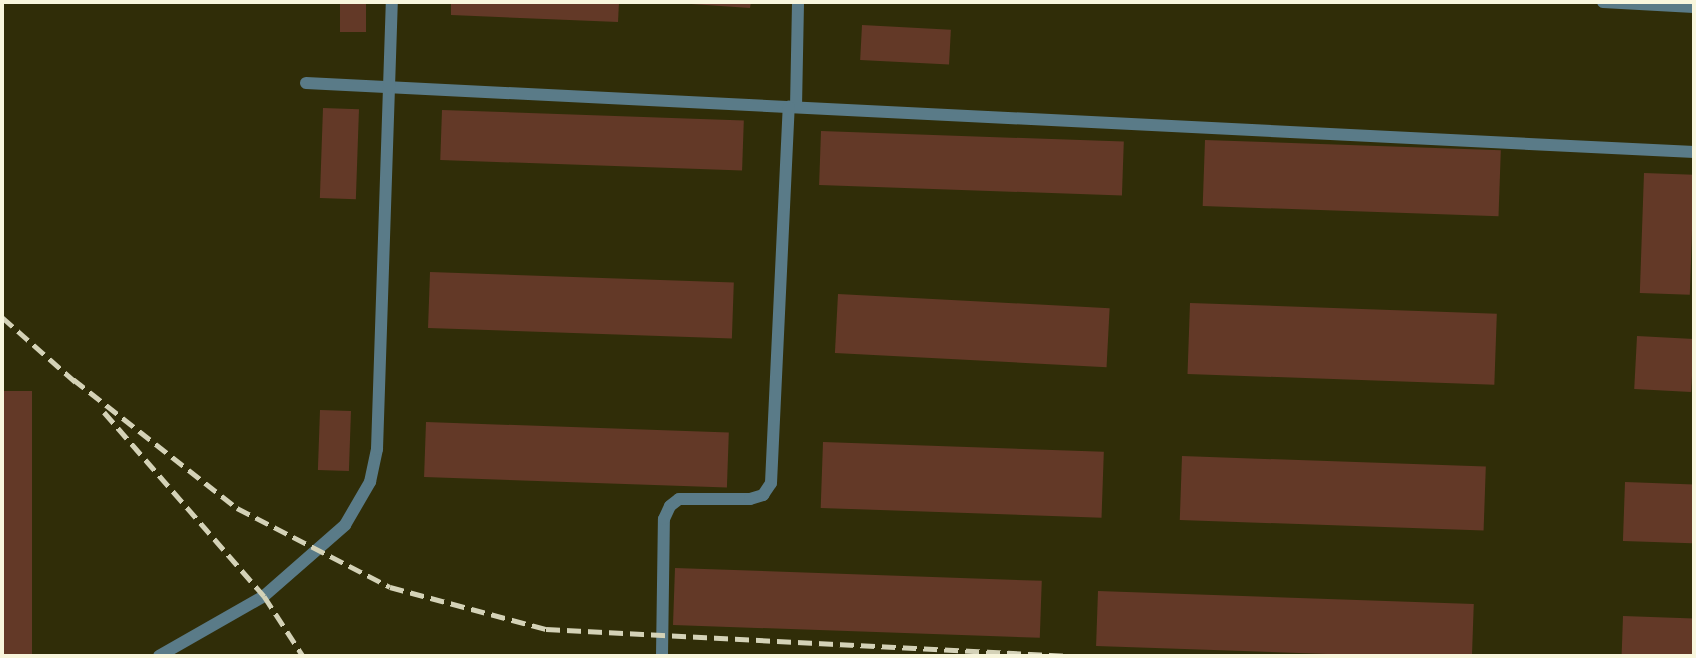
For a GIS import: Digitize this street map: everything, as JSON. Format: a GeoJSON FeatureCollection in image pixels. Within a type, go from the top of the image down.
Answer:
{"type":"FeatureCollection","features":[{"type":"Feature","properties":{"kind":"lane"},"geometry":{"type":"LineString","coordinates":[[159,656],[264,596],[345,525],[370,482],[377,449],[392,2]]}},
{"type":"Feature","properties":{"kind":"lane"},"geometry":{"type":"LineString","coordinates":[[662,656],[664,519],[670,506],[679,499],[750,499],[763,495],[771,483],[797,2]]}},
{"type":"Feature","properties":{"kind":"lane"},"geometry":{"type":"LineString","coordinates":[[1603,2],[1694,6]]}},
{"type":"Feature","properties":{"kind":"lane"},"geometry":{"type":"LineString","coordinates":[[306,83],[1694,152]]}},
{"type":"Feature","properties":{"kind":"building"},"geometry":{"type":"Polygon","coordinates":[[[340,2],[366,2],[366,32],[340,32],[340,2]]]}},
{"type":"Feature","properties":{"kind":"building"},"geometry":{"type":"Polygon","coordinates":[[[451,2],[619,2],[618,22],[451,15],[451,2]]]}},
{"type":"Feature","properties":{"kind":"building"},"geometry":{"type":"Polygon","coordinates":[[[662,2],[751,2],[750,8],[662,2]]]}},
{"type":"Feature","properties":{"kind":"building"},"geometry":{"type":"Polygon","coordinates":[[[862,25],[951,30],[949,65],[860,60],[862,25]]]}},
{"type":"Feature","properties":{"kind":"building"},"geometry":{"type":"Polygon","coordinates":[[[323,108],[359,109],[356,199],[320,198],[323,108]]]}},
{"type":"Feature","properties":{"kind":"building"},"geometry":{"type":"Polygon","coordinates":[[[442,110],[744,121],[742,171],[440,160],[442,110]]]}},
{"type":"Feature","properties":{"kind":"building"},"geometry":{"type":"Polygon","coordinates":[[[821,131],[1124,142],[1122,196],[819,185],[821,131]]]}},
{"type":"Feature","properties":{"kind":"building"},"geometry":{"type":"Polygon","coordinates":[[[1205,140],[1501,150],[1499,216],[1203,206],[1205,140]]]}},
{"type":"Feature","properties":{"kind":"building"},"geometry":{"type":"Polygon","coordinates":[[[1644,173],[1694,175],[1690,295],[1640,293],[1644,173]]]}},
{"type":"Feature","properties":{"kind":"building"},"geometry":{"type":"Polygon","coordinates":[[[430,272],[734,283],[732,339],[428,328],[430,272]]]}},
{"type":"Feature","properties":{"kind":"building"},"geometry":{"type":"Polygon","coordinates":[[[838,294],[1110,308],[1107,367],[835,353],[838,294]]]}},
{"type":"Feature","properties":{"kind":"building"},"geometry":{"type":"Polygon","coordinates":[[[1190,303],[1497,314],[1494,385],[1188,374],[1190,303]]]}},
{"type":"Feature","properties":{"kind":"building"},"geometry":{"type":"Polygon","coordinates":[[[1637,336],[1694,339],[1691,392],[1634,389],[1637,336]]]}},
{"type":"Feature","properties":{"kind":"building"},"geometry":{"type":"Polygon","coordinates":[[[2,391],[32,391],[32,656],[2,656],[2,391]]]}},
{"type":"Feature","properties":{"kind":"building"},"geometry":{"type":"Polygon","coordinates":[[[320,410],[351,411],[349,471],[318,470],[320,410]]]}},
{"type":"Feature","properties":{"kind":"building"},"geometry":{"type":"Polygon","coordinates":[[[426,422],[729,433],[727,488],[424,477],[426,422]]]}},
{"type":"Feature","properties":{"kind":"building"},"geometry":{"type":"Polygon","coordinates":[[[823,442],[1104,452],[1102,518],[821,508],[823,442]]]}},
{"type":"Feature","properties":{"kind":"building"},"geometry":{"type":"Polygon","coordinates":[[[1182,456],[1486,467],[1484,531],[1180,520],[1182,456]]]}},
{"type":"Feature","properties":{"kind":"building"},"geometry":{"type":"Polygon","coordinates":[[[1625,482],[1694,484],[1692,543],[1623,541],[1625,482]]]}},
{"type":"Feature","properties":{"kind":"building"},"geometry":{"type":"Polygon","coordinates":[[[675,568],[1042,581],[1040,638],[673,625],[675,568]]]}},
{"type":"Feature","properties":{"kind":"building"},"geometry":{"type":"Polygon","coordinates":[[[1098,591],[1474,604],[1472,656],[1383,656],[1096,646],[1098,591]]]}},
{"type":"Feature","properties":{"kind":"building"},"geometry":{"type":"Polygon","coordinates":[[[1623,616],[1694,618],[1693,656],[1622,656],[1623,616]]]}},
{"type":"Feature","properties":{"kind":"railway"},"geometry":{"type":"LineString","coordinates":[[2,317],[80,386]]}},
{"type":"Feature","properties":{"kind":"railway"},"geometry":{"type":"LineString","coordinates":[[73,379],[237,508],[390,587],[546,629],[1070,656]]}},
{"type":"Feature","properties":{"kind":"railway"},"geometry":{"type":"LineString","coordinates":[[104,412],[264,596],[303,656]]}}]}
